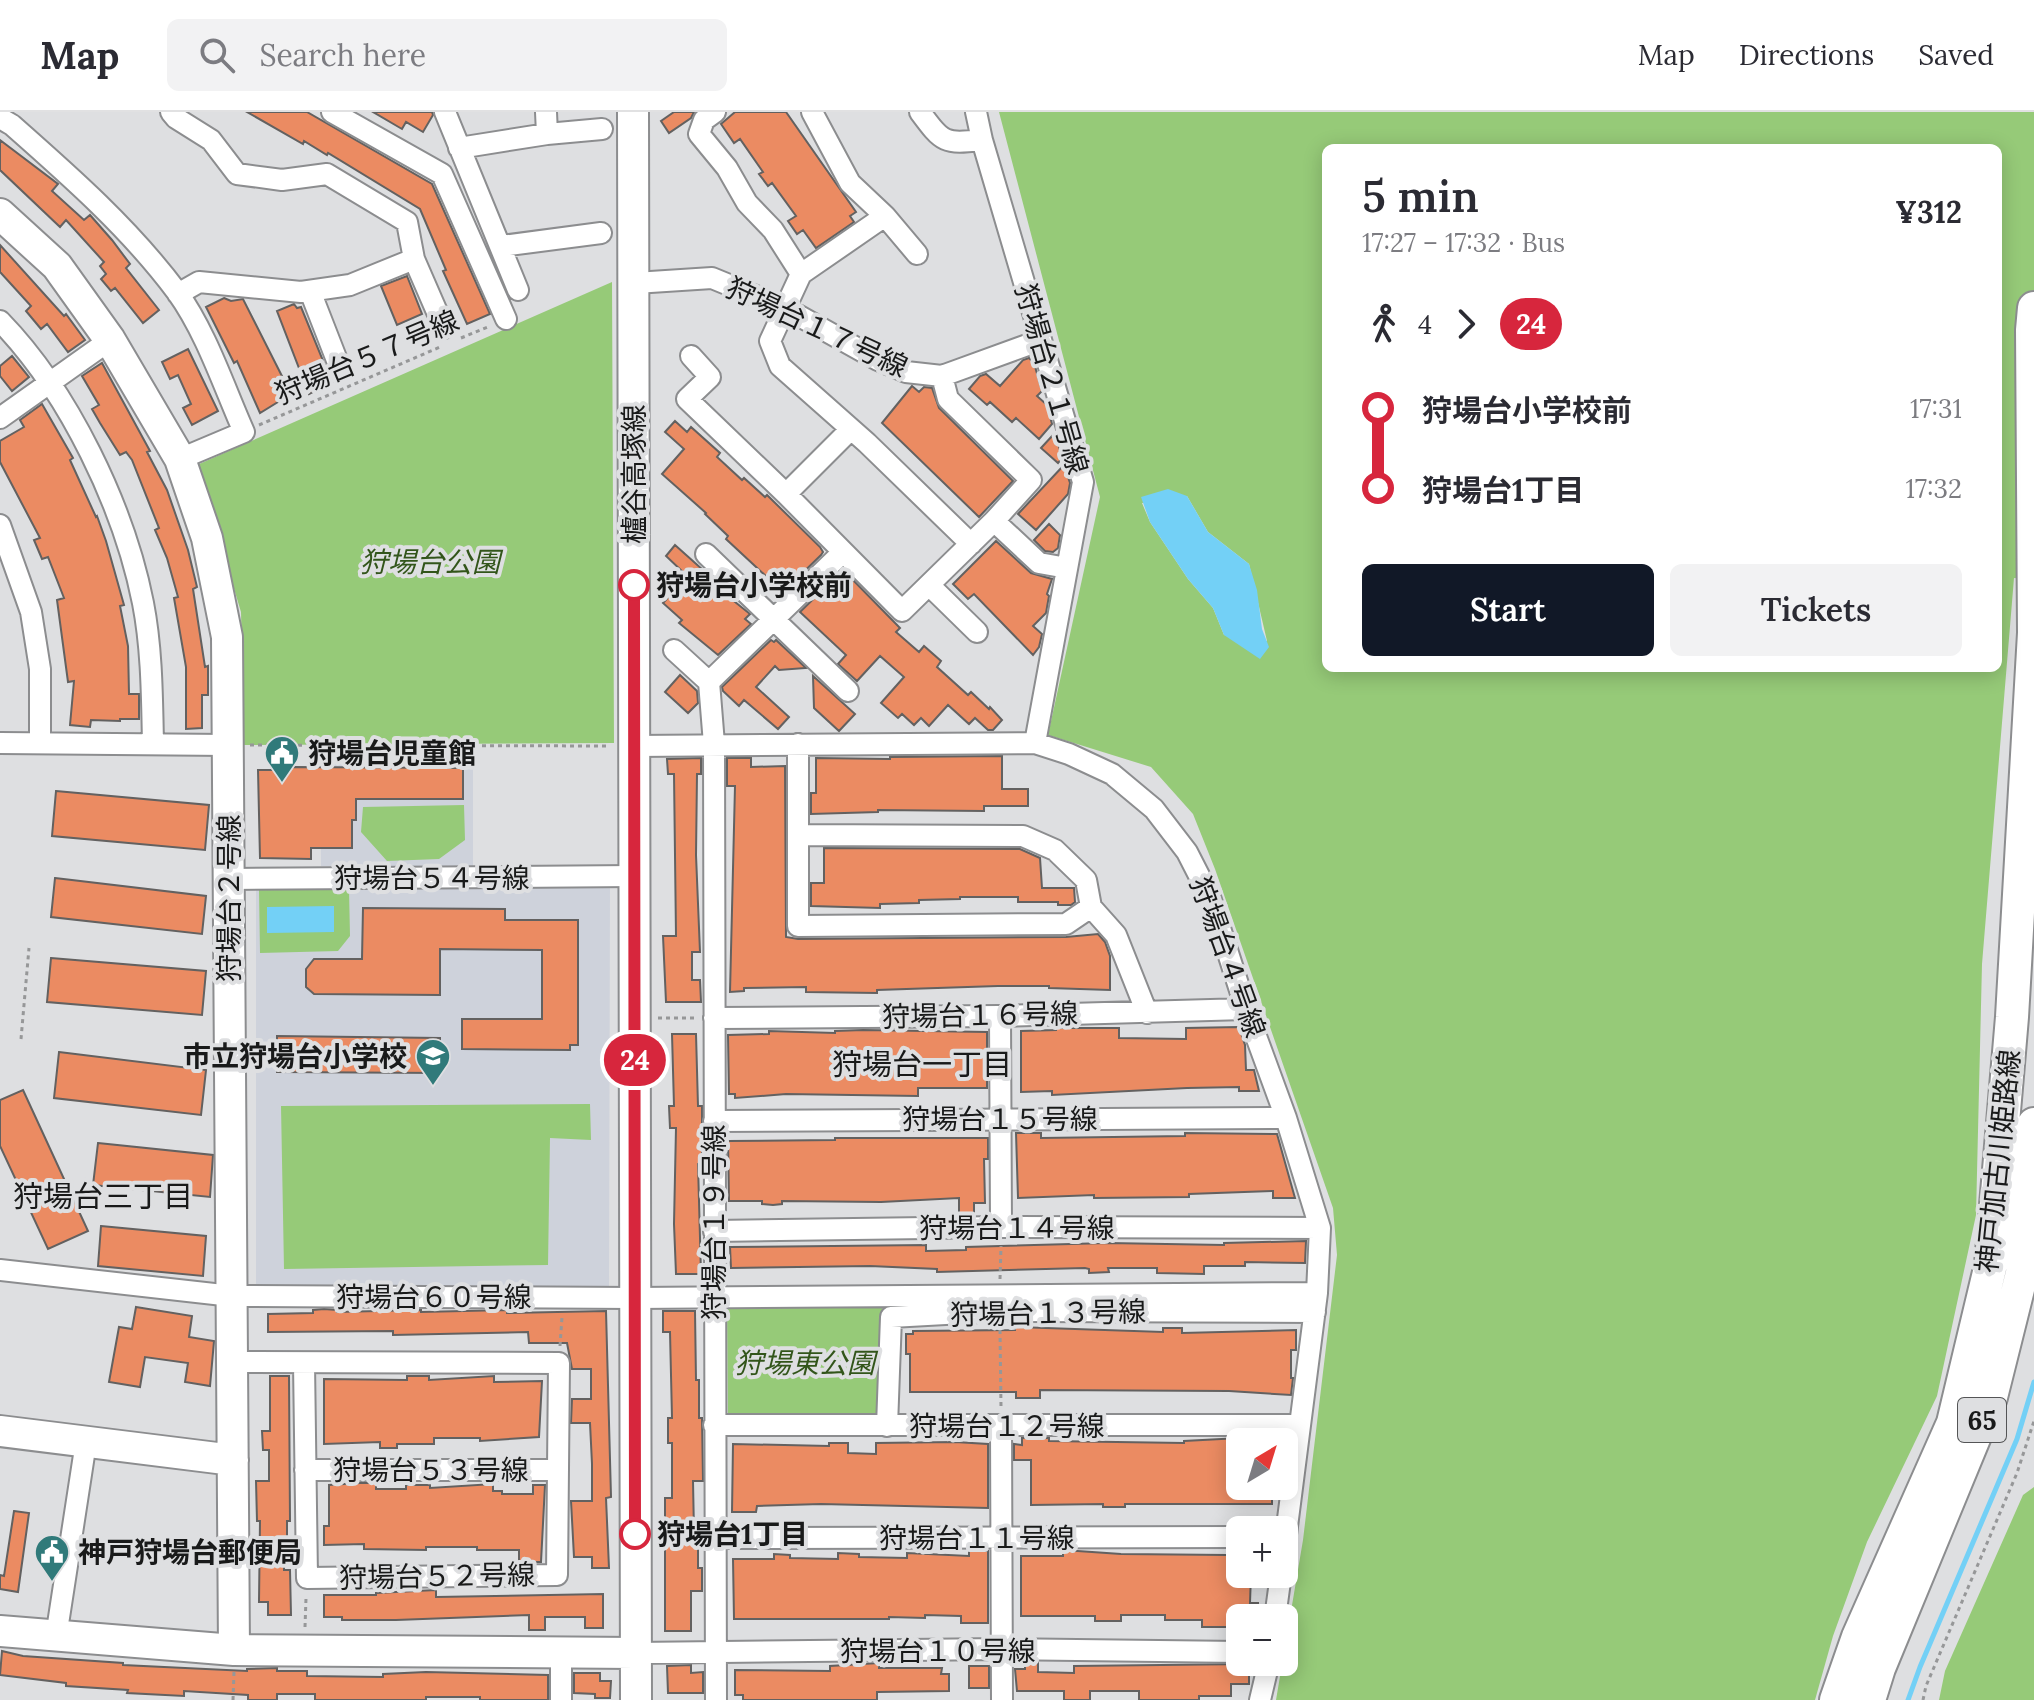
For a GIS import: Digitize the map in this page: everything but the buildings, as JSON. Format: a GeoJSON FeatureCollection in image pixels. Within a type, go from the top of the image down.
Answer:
{"type":"FeatureCollection","features":[{"type":"Feature","properties":{"kind":"main road","name":"神戸加古川姫路線"},"geometry":{"type":"LineString","coordinates":[[1836,1700],[1858,1637],[1953,1423],[1991,1264],[2012,1017],[2034,633],[2034,308]]}},
{"type":"Feature","properties":{"kind":"main road","name":"神戸加古川姫路線"},"geometry":{"type":"LineString","coordinates":[[1869,1700],[1879,1668],[1991,1397],[2022,1273],[2034,1124]]}},
{"type":"Feature","properties":{"kind":"street"},"geometry":{"type":"LineString","coordinates":[[171,112],[211,140],[237,174],[282,180],[327,174],[407,222],[414,259],[451,337]]}},
{"type":"Feature","properties":{"kind":"street"},"geometry":{"type":"LineString","coordinates":[[332,112],[442,174],[506,319]]}},
{"type":"Feature","properties":{"kind":"street"},"geometry":{"type":"LineString","coordinates":[[445,112],[518,290]]}},
{"type":"Feature","properties":{"kind":"street"},"geometry":{"type":"LineString","coordinates":[[546,112],[547,134]]}},
{"type":"Feature","properties":{"kind":"street","name":"櫨谷高塚線"},"geometry":{"type":"LineString","coordinates":[[633,112],[636,1700]]}},
{"type":"Feature","properties":{"kind":"street"},"geometry":{"type":"LineString","coordinates":[[715,112],[704,120],[699,134],[727,168],[747,203],[773,230],[801,274]]}},
{"type":"Feature","properties":{"kind":"street"},"geometry":{"type":"LineString","coordinates":[[920,112],[937,136],[952,143],[982,140]]}},
{"type":"Feature","properties":{"kind":"street","name":"狩場台２１号線"},"geometry":{"type":"LineString","coordinates":[[976,112],[1083,482],[1035,743]]}},
{"type":"Feature","properties":{"kind":"street"},"geometry":{"type":"LineString","coordinates":[[816,113],[850,183],[885,216],[917,254]]}},
{"type":"Feature","properties":{"kind":"street"},"geometry":{"type":"LineString","coordinates":[[11,118],[100,203],[178,294],[206,346],[244,432],[180,459]]}},
{"type":"Feature","properties":{"kind":"street"},"geometry":{"type":"LineString","coordinates":[[459,148],[602,129]]}},
{"type":"Feature","properties":{"kind":"street","name":"狩場台２号線"},"geometry":{"type":"LineString","coordinates":[[0,214],[57,266],[110,340],[180,459],[207,538],[227,637],[234,1650]]}},
{"type":"Feature","properties":{"kind":"street"},"geometry":{"type":"LineString","coordinates":[[885,216],[801,274],[770,341],[780,366],[971,544]]}},
{"type":"Feature","properties":{"kind":"street"},"geometry":{"type":"LineString","coordinates":[[502,246],[601,233]]}},
{"type":"Feature","properties":{"kind":"street"},"geometry":{"type":"LineString","coordinates":[[178,294],[199,282],[310,291],[350,285],[414,259]]}},
{"type":"Feature","properties":{"kind":"street","name":"狩場台１７号線"},"geometry":{"type":"LineString","coordinates":[[635,283],[712,278],[785,308],[906,372],[942,376],[1041,340]]}},
{"type":"Feature","properties":{"kind":"street"},"geometry":{"type":"LineString","coordinates":[[310,291],[340,368]]}},
{"type":"Feature","properties":{"kind":"street"},"geometry":{"type":"LineString","coordinates":[[0,321],[49,384],[92,453],[124,532],[143,604],[151,675],[153,744]]}},
{"type":"Feature","properties":{"kind":"street"},"geometry":{"type":"LineString","coordinates":[[0,418],[110,340]]}},
{"type":"Feature","properties":{"kind":"street"},"geometry":{"type":"LineString","coordinates":[[691,356],[710,377],[687,399],[902,611],[994,521],[1031,480],[948,399],[942,376]]}},
{"type":"Feature","properties":{"kind":"street"},"geometry":{"type":"LineString","coordinates":[[786,494],[850,430]]}},
{"type":"Feature","properties":{"kind":"street"},"geometry":{"type":"LineString","coordinates":[[994,521],[1039,563],[1067,568]]}},
{"type":"Feature","properties":{"kind":"street"},"geometry":{"type":"LineString","coordinates":[[0,525],[31,612],[40,669],[40,743]]}},
{"type":"Feature","properties":{"kind":"street"},"geometry":{"type":"LineString","coordinates":[[674,650],[709,682],[842,553]]}},
{"type":"Feature","properties":{"kind":"street"},"geometry":{"type":"LineString","coordinates":[[706,554],[848,691]]}},
{"type":"Feature","properties":{"kind":"street"},"geometry":{"type":"LineString","coordinates":[[929,585],[977,632]]}},
{"type":"Feature","properties":{"kind":"street","name":"狩場台１９号線"},"geometry":{"type":"LineString","coordinates":[[709,682],[714,744],[716,1700]]}},
{"type":"Feature","properties":{"kind":"street"},"geometry":{"type":"LineString","coordinates":[[0,743],[228,745]]}},
{"type":"Feature","properties":{"kind":"street","name":"狩場台４号線"},"geometry":{"type":"LineString","coordinates":[[634,746],[1035,743],[1069,754],[1112,774],[1154,809],[1187,852],[1210,897],[1286,1118],[1320,1228],[1316,1303],[1288,1516]]}},
{"type":"Feature","properties":{"kind":"street"},"geometry":{"type":"LineString","coordinates":[[798,744],[798,926],[1066,924],[1091,907]]}},
{"type":"Feature","properties":{"kind":"street"},"geometry":{"type":"LineString","coordinates":[[798,835],[1023,836],[1055,850],[1086,880],[1091,907],[1116,935],[1147,1013]]}},
{"type":"Feature","properties":{"kind":"street","name":"狩場台５４号線"},"geometry":{"type":"LineString","coordinates":[[229,879],[635,876]]}},
{"type":"Feature","properties":{"kind":"street","name":"狩場台１６号線"},"geometry":{"type":"LineString","coordinates":[[714,1018],[1000,1016],[1246,1009]]}},
{"type":"Feature","properties":{"kind":"street"},"geometry":{"type":"LineString","coordinates":[[1000,1016],[1001,1227]]}},
{"type":"Feature","properties":{"kind":"street","name":"狩場台１５号線"},"geometry":{"type":"LineString","coordinates":[[714,1121],[1286,1118]]}},
{"type":"Feature","properties":{"kind":"street","name":"狩場台１４号線"},"geometry":{"type":"LineString","coordinates":[[714,1231],[1001,1227],[1320,1228]]}},
{"type":"Feature","properties":{"kind":"street","name":"狩場台６０号線"},"geometry":{"type":"LineString","coordinates":[[0,1270],[232,1296],[714,1297],[1000,1302]]}},
{"type":"Feature","properties":{"kind":"street","name":"狩場台１３号線"},"geometry":{"type":"LineString","coordinates":[[887,1426],[891,1317],[1000,1302],[1316,1303]]}},
{"type":"Feature","properties":{"kind":"street"},"geometry":{"type":"LineString","coordinates":[[232,1362],[559,1363]]}},
{"type":"Feature","properties":{"kind":"street","name":"狩場台５２号線"},"geometry":{"type":"LineString","coordinates":[[304,1363],[307,1578],[557,1575],[559,1363]]}},
{"type":"Feature","properties":{"kind":"street","name":"狩場台１２号線"},"geometry":{"type":"LineString","coordinates":[[714,1425],[1300,1425]]}},
{"type":"Feature","properties":{"kind":"street"},"geometry":{"type":"LineString","coordinates":[[1001,1427],[1002,1700]]}},
{"type":"Feature","properties":{"kind":"street"},"geometry":{"type":"LineString","coordinates":[[0,1431],[233,1460]]}},
{"type":"Feature","properties":{"kind":"street"},"geometry":{"type":"LineString","coordinates":[[56,1637],[86,1442]]}},
{"type":"Feature","properties":{"kind":"street","name":"狩場台５３号線"},"geometry":{"type":"LineString","coordinates":[[305,1470],[558,1470]]}},
{"type":"Feature","properties":{"kind":"street","name":"狩場台１１号線"},"geometry":{"type":"LineString","coordinates":[[715,1538],[1226,1537]]}},
{"type":"Feature","properties":{"kind":"street"},"geometry":{"type":"LineString","coordinates":[[0,1631],[234,1650],[635,1653]]}},
{"type":"Feature","properties":{"kind":"street","name":"狩場台１０号線"},"geometry":{"type":"LineString","coordinates":[[635,1653],[1002,1649],[1226,1652]]}},
{"type":"Feature","properties":{"kind":"street"},"geometry":{"type":"LineString","coordinates":[[561,1652],[561,1700]]}},
{"type":"Feature","properties":{"kind":"street"},"geometry":{"type":"LineString","coordinates":[[1260,1700],[1266,1676]]}},
{"type":"Feature","properties":{"kind":"path","name":"狩場台５７号線"},"geometry":{"type":"LineString","coordinates":[[244,432],[451,337],[506,319]]}},
{"type":"Feature","properties":{"kind":"path"},"geometry":{"type":"LineString","coordinates":[[228,745],[634,746]]}},
{"type":"Feature","properties":{"kind":"path"},"geometry":{"type":"LineString","coordinates":[[21,1039],[29,948]]}},
{"type":"Feature","properties":{"kind":"path"},"geometry":{"type":"LineString","coordinates":[[635,1018],[714,1018]]}},
{"type":"Feature","properties":{"kind":"path"},"geometry":{"type":"LineString","coordinates":[[1001,1227],[1001,1427]]}},
{"type":"Feature","properties":{"kind":"path"},"geometry":{"type":"LineString","coordinates":[[559,1363],[563,1297]]}},
{"type":"Feature","properties":{"kind":"path"},"geometry":{"type":"LineString","coordinates":[[1923,1700],[1926,1686],[2017,1473],[2034,1421]]}},
{"type":"Feature","properties":{"kind":"path"},"geometry":{"type":"LineString","coordinates":[[305,1651],[307,1578]]}},
{"type":"Feature","properties":{"kind":"shaded area"},"geometry":{"type":"Polygon","coordinates":[[[320,764],[473,764],[473,866],[321,866],[320,764]]]}},
{"type":"Feature","properties":{"kind":"shaded area","name":"市立狩場台小学校"},"geometry":{"type":"Polygon","coordinates":[[[610,885],[609,1289],[256,1288],[256,887],[610,885]]]}},
{"type":"Feature","properties":{"kind":"green space"},"geometry":{"type":"Polygon","coordinates":[[[999,112],[2034,112],[2034,580],[2014,578],[1982,964],[1976,1215],[1937,1396],[1867,1542],[1833,1636],[1815,1700],[1276,1700],[1280,1676],[1298,1676],[1298,1604],[1292,1604],[1295,1588],[1298,1588],[1337,1255],[1333,1208],[1193,814],[1151,767],[1048,735],[1100,497],[999,112]],[[1187,496],[1142,503],[1150,522],[1188,579],[1213,608],[1224,635],[1267,641],[1249,564],[1208,532],[1187,496]]]}},
{"type":"Feature","properties":{"kind":"green space","name":"狩場台公園"},"geometry":{"type":"Polygon","coordinates":[[[612,282],[614,743],[244,745],[241,612],[197,465],[612,282]]]}},
{"type":"Feature","properties":{"kind":"green space"},"geometry":{"type":"Polygon","coordinates":[[[464,805],[465,840],[439,859],[387,861],[361,832],[363,807],[464,805]]]}},
{"type":"Feature","properties":{"kind":"green space"},"geometry":{"type":"Polygon","coordinates":[[[349,889],[350,936],[338,951],[260,953],[259,890],[349,889]]]}},
{"type":"Feature","properties":{"kind":"green space"},"geometry":{"type":"Polygon","coordinates":[[[590,1104],[591,1140],[550,1138],[548,1265],[284,1269],[281,1106],[590,1104]]]}},
{"type":"Feature","properties":{"kind":"green space","name":"狩場東公園"},"geometry":{"type":"Polygon","coordinates":[[[727,1303],[882,1303],[882,1422],[728,1422],[727,1303]]]}},
{"type":"Feature","properties":{"kind":"green space"},"geometry":{"type":"Polygon","coordinates":[[[2034,1487],[2034,1700],[1939,1700],[1945,1671],[2023,1495],[2034,1487]]]}},
{"type":"Feature","properties":{"kind":"water"},"geometry":{"type":"Polygon","coordinates":[[[1168,489],[1187,496],[1208,532],[1249,564],[1257,590],[1262,629],[1269,647],[1260,659],[1224,635],[1213,608],[1188,579],[1150,522],[1141,497],[1168,489]]]}},
{"type":"Feature","properties":{"kind":"water"},"geometry":{"type":"Polygon","coordinates":[[[334,906],[334,932],[267,933],[267,907],[334,906]]]}},
{"type":"Feature","properties":{"kind":"waterway"},"geometry":{"type":"LineString","coordinates":[[1908,1700],[2017,1439],[2034,1382]]}},
{"type":"Feature","properties":{"kind":"bus line","name":"24"},"geometry":{"type":"LineString","coordinates":[[634,585],[635,1534]]}},
{"type":"Feature","properties":{"kind":"place","name":"狩場台小学校前"},"geometry":{"type":"Point","coordinates":[634,585]}},
{"type":"Feature","properties":{"kind":"place","name":"狩場台児童館"},"geometry":{"type":"Point","coordinates":[282,784]}},
{"type":"Feature","properties":{"kind":"place","name":"市立狩場台小学校"},"geometry":{"type":"Point","coordinates":[433,1087]}},
{"type":"Feature","properties":{"kind":"place","name":"狩場台1丁目"},"geometry":{"type":"Point","coordinates":[635,1534]}},
{"type":"Feature","properties":{"kind":"place","name":"神戸狩場台郵便局"},"geometry":{"type":"Point","coordinates":[52,1583]}},
{"type":"Feature","properties":{"kind":"district","name":"狩場台一丁目"},"geometry":{"type":"Point","coordinates":[922,1064]}},
{"type":"Feature","properties":{"kind":"district","name":"狩場台三丁目"},"geometry":{"type":"Point","coordinates":[103,1196]}}]}
